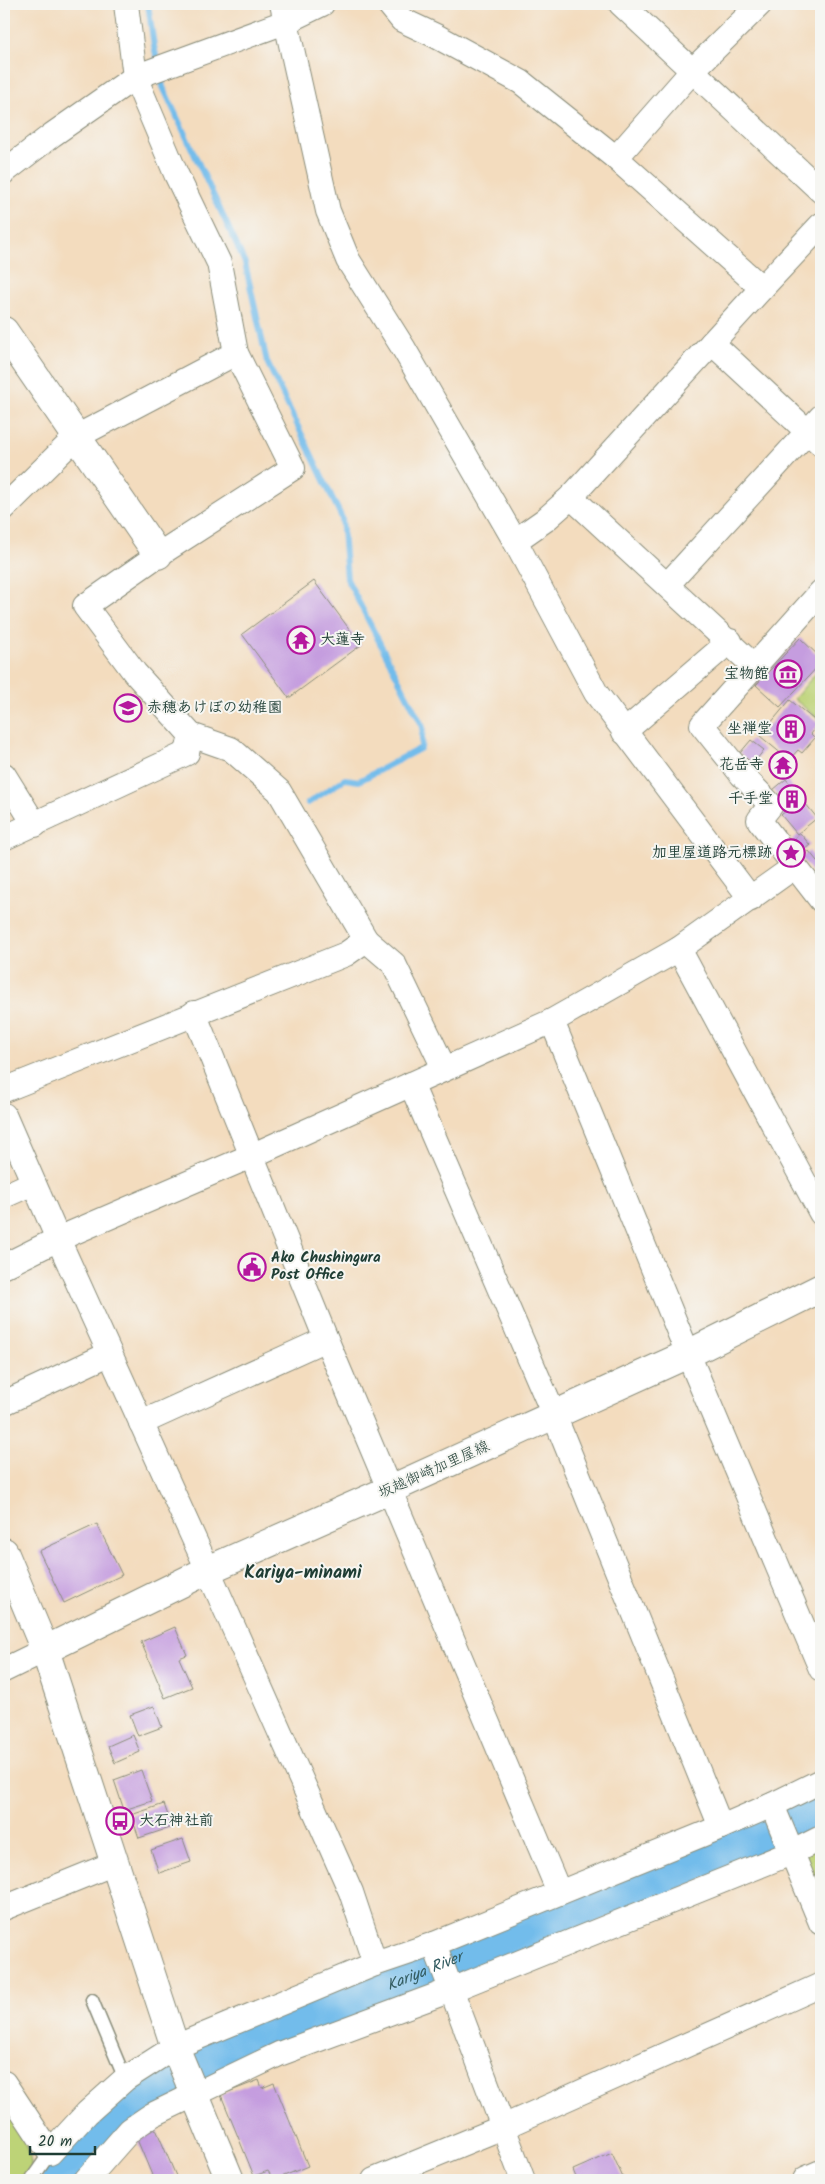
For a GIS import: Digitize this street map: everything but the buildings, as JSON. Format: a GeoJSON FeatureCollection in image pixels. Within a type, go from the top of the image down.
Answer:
{"type":"FeatureCollection","features":[{"type":"Feature","properties":{"kind":"street"},"geometry":{"type":"LineString","coordinates":[[126,4],[136,77],[176,174],[219,263],[236,353],[292,468],[85,606],[135,673],[192,735],[231,749],[279,791],[366,940],[394,964],[444,1068]]}},
{"type":"Feature","properties":{"kind":"street"},"geometry":{"type":"LineString","coordinates":[[4,172],[52,135],[136,77],[284,13],[322,4]]}},
{"type":"Feature","properties":{"kind":"street"},"geometry":{"type":"LineString","coordinates":[[389,4],[402,20],[521,82],[616,158],[762,288]]}},
{"type":"Feature","properties":{"kind":"street"},"geometry":{"type":"LineString","coordinates":[[621,4],[821,191]]}},
{"type":"Feature","properties":{"kind":"street"},"geometry":{"type":"LineString","coordinates":[[616,158],[693,70],[760,4]]}},
{"type":"Feature","properties":{"kind":"street"},"geometry":{"type":"LineString","coordinates":[[284,13],[328,211],[348,260],[404,349],[515,542],[596,693],[751,899]]}},
{"type":"Feature","properties":{"kind":"street"},"geometry":{"type":"LineString","coordinates":[[515,542],[545,520],[571,497],[821,226]]}},
{"type":"Feature","properties":{"kind":"street"},"geometry":{"type":"LineString","coordinates":[[4,331],[158,556]]}},
{"type":"Feature","properties":{"kind":"street"},"geometry":{"type":"LineString","coordinates":[[667,585],[817,431],[712,343]]}},
{"type":"Feature","properties":{"kind":"street"},"geometry":{"type":"LineString","coordinates":[[4,508],[76,437],[236,353]]}},
{"type":"Feature","properties":{"kind":"street"},"geometry":{"type":"LineString","coordinates":[[571,497],[730,641],[754,666]]}},
{"type":"Feature","properties":{"kind":"street"},"geometry":{"type":"LineString","coordinates":[[821,592],[702,725],[742,775],[771,805],[759,820],[821,900]]}},
{"type":"Feature","properties":{"kind":"street"},"geometry":{"type":"LineString","coordinates":[[624,732],[730,641]]}},
{"type":"Feature","properties":{"kind":"street"},"geometry":{"type":"LineString","coordinates":[[4,838],[187,752],[192,735]]}},
{"type":"Feature","properties":{"kind":"street"},"geometry":{"type":"LineString","coordinates":[[4,774],[35,825]]}},
{"type":"Feature","properties":{"kind":"street"},"geometry":{"type":"LineString","coordinates":[[4,1266],[58,1240],[552,1021],[679,949],[794,867]]}},
{"type":"Feature","properties":{"kind":"street"},"geometry":{"type":"LineString","coordinates":[[4,1090],[346,954],[366,940]]}},
{"type":"Feature","properties":{"kind":"street"},"geometry":{"type":"LineString","coordinates":[[679,949],[821,1213]]}},
{"type":"Feature","properties":{"kind":"street"},"geometry":{"type":"LineString","coordinates":[[194,1014],[326,1339],[559,1892]]}},
{"type":"Feature","properties":{"kind":"street"},"geometry":{"type":"LineString","coordinates":[[552,1021],[688,1354],[821,1669]]}},
{"type":"Feature","properties":{"kind":"street"},"geometry":{"type":"LineString","coordinates":[[411,1084],[554,1415],[721,1827]]}},
{"type":"Feature","properties":{"kind":"street"},"geometry":{"type":"LineString","coordinates":[[4,1115],[58,1240],[352,1892],[375,1964]]}},
{"type":"Feature","properties":{"kind":"street"},"geometry":{"type":"LineString","coordinates":[[4,1196],[33,1183]]}},
{"type":"Feature","properties":{"kind":"street","name":"坂越御崎加里屋線"},"geometry":{"type":"LineString","coordinates":[[45,1650],[208,1570],[391,1490],[688,1354],[821,1288]]}},
{"type":"Feature","properties":{"kind":"street"},"geometry":{"type":"LineString","coordinates":[[141,1423],[326,1339]]}},
{"type":"Feature","properties":{"kind":"street"},"geometry":{"type":"LineString","coordinates":[[4,1403],[110,1354]]}},
{"type":"Feature","properties":{"kind":"street"},"geometry":{"type":"LineString","coordinates":[[4,1552],[45,1650],[177,2051],[230,2180]]}},
{"type":"Feature","properties":{"kind":"street"},"geometry":{"type":"LineString","coordinates":[[4,1670],[45,1650]]}},
{"type":"Feature","properties":{"kind":"street"},"geometry":{"type":"LineString","coordinates":[[4,2083],[50,2153],[87,2113],[125,2079],[177,2051],[375,1964],[434,1944],[721,1827],[821,1781]]}},
{"type":"Feature","properties":{"kind":"street"},"geometry":{"type":"LineString","coordinates":[[772,1805],[821,1922]]}},
{"type":"Feature","properties":{"kind":"street"},"geometry":{"type":"LineString","coordinates":[[86,2180],[130,2130],[152,2115],[194,2092],[280,2054],[451,1990],[791,1853],[821,1838]]}},
{"type":"Feature","properties":{"kind":"street"},"geometry":{"type":"LineString","coordinates":[[4,1908],[115,1863]]}},
{"type":"Feature","properties":{"kind":"street"},"geometry":{"type":"LineString","coordinates":[[434,1944],[523,2180]]}},
{"type":"Feature","properties":{"kind":"street"},"geometry":{"type":"LineString","coordinates":[[374,2180],[504,2127],[821,1985]]}},
{"type":"Feature","properties":{"kind":"street"},"geometry":{"type":"LineString","coordinates":[[807,2180],[821,2174]]}},
{"type":"Feature","properties":{"kind":"lane"},"geometry":{"type":"LineString","coordinates":[[92,2000],[125,2079]]}},
{"type":"Feature","properties":{"kind":"lane"},"geometry":{"type":"LineString","coordinates":[[31,2180],[50,2153]]}},
{"type":"Feature","properties":{"kind":"green space"},"geometry":{"type":"Polygon","coordinates":[[[821,667],[821,721],[794,699],[821,667]]]}},
{"type":"Feature","properties":{"kind":"green space"},"geometry":{"type":"Polygon","coordinates":[[[821,1838],[821,1923],[791,1853],[821,1838]]]}},
{"type":"Feature","properties":{"kind":"green space"},"geometry":{"type":"Polygon","coordinates":[[[4,2098],[22,2132],[28,2149],[32,2168],[24,2180],[4,2180],[4,2098]]]}},
{"type":"Feature","properties":{"kind":"waterway"},"geometry":{"type":"LineString","coordinates":[[148,4],[154,46],[163,87],[245,263],[267,362],[342,518],[347,579],[423,727],[421,748],[359,781],[345,779],[308,803]]}},
{"type":"Feature","properties":{"kind":"waterway","name":"Kariya River"},"geometry":{"type":"LineString","coordinates":[[61,2180],[82,2154],[134,2103],[214,2056],[821,1811]]}},
{"type":"Feature","properties":{"kind":"place","name":"大蓮寺"},"geometry":{"type":"Point","coordinates":[301,640]}},
{"type":"Feature","properties":{"kind":"place","name":"宝物館"},"geometry":{"type":"Point","coordinates":[788,674]}},
{"type":"Feature","properties":{"kind":"place","name":"赤穂あけぼの幼稚園"},"geometry":{"type":"Point","coordinates":[128,708]}},
{"type":"Feature","properties":{"kind":"place","name":"坐禅堂"},"geometry":{"type":"Point","coordinates":[791,729]}},
{"type":"Feature","properties":{"kind":"place","name":"花岳寺"},"geometry":{"type":"Point","coordinates":[783,765]}},
{"type":"Feature","properties":{"kind":"place","name":"千手堂"},"geometry":{"type":"Point","coordinates":[792,799]}},
{"type":"Feature","properties":{"kind":"place","name":"加里屋道路元標跡"},"geometry":{"type":"Point","coordinates":[791,853]}},
{"type":"Feature","properties":{"kind":"place","name":"Ako Chushingura Post Office"},"geometry":{"type":"Point","coordinates":[252,1267]}},
{"type":"Feature","properties":{"kind":"place","name":"大石神社前"},"geometry":{"type":"Point","coordinates":[120,1821]}},
{"type":"Feature","properties":{"kind":"district","name":"Kariya-minami"},"geometry":{"type":"Point","coordinates":[303,1573]}}]}
